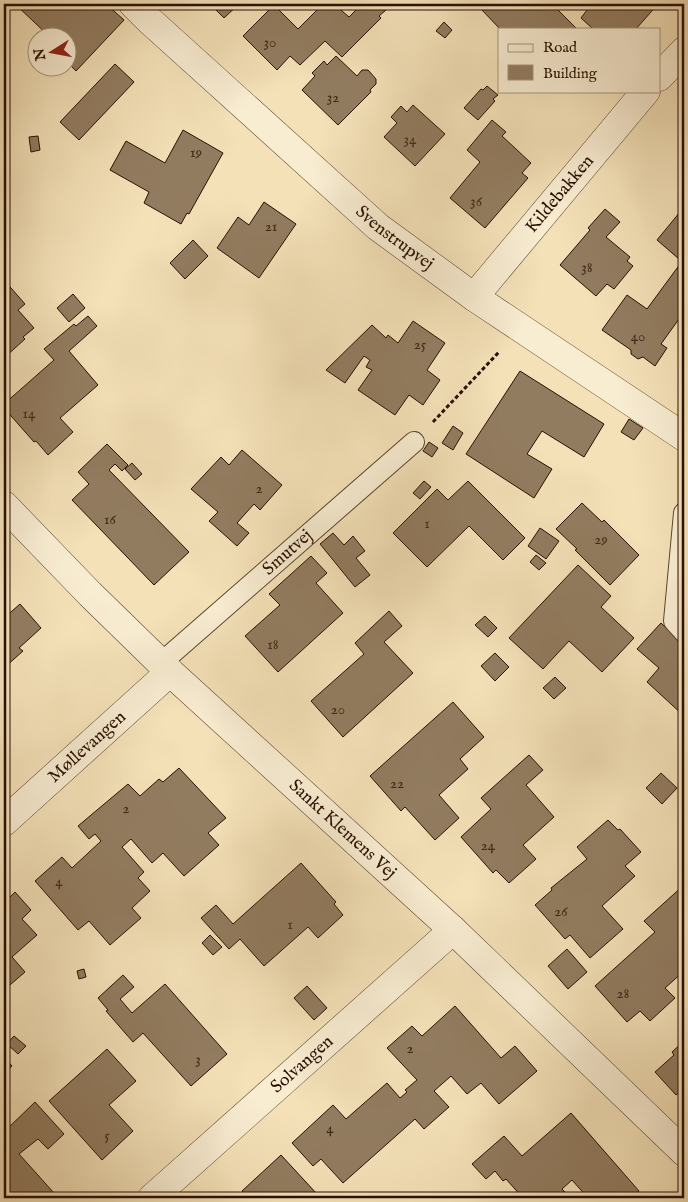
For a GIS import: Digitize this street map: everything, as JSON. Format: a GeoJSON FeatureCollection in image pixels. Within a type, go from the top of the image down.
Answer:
{"type":"FeatureCollection","features":[{"type":"Feature","properties":{"kind":"street","name":"Svenstrupvej"},"geometry":{"type":"LineString","coordinates":[[133,4],[378,227],[474,297],[684,437]]}},
{"type":"Feature","properties":{"kind":"street"},"geometry":{"type":"LineString","coordinates":[[660,76],[684,51]]}},
{"type":"Feature","properties":{"kind":"street","name":"Kildebakken"},"geometry":{"type":"LineString","coordinates":[[474,297],[645,92]]}},
{"type":"Feature","properties":{"kind":"street","name":"Sankt Klemens Vej"},"geometry":{"type":"LineString","coordinates":[[4,505],[90,594],[166,667],[453,930],[684,1152]]}},
{"type":"Feature","properties":{"kind":"street","name":"Møllevangen"},"geometry":{"type":"LineString","coordinates":[[4,822],[166,667]]}},
{"type":"Feature","properties":{"kind":"street","name":"Solvangen"},"geometry":{"type":"LineString","coordinates":[[152,1198],[453,930]]}},
{"type":"Feature","properties":{"kind":"lane","name":"Smutvej"},"geometry":{"type":"LineString","coordinates":[[166,667],[414,442]]}},
{"type":"Feature","properties":{"kind":"lane"},"geometry":{"type":"LineString","coordinates":[[684,513],[674,621],[684,632]]}},
{"type":"Feature","properties":{"kind":"path"},"geometry":{"type":"LineString","coordinates":[[414,442],[522,328]]}},
{"type":"Feature","properties":{"kind":"building"},"geometry":{"type":"Polygon","coordinates":[[[15,4],[81,4],[83,6],[85,4],[106,4],[124,20],[78,69],[78,28],[40,28],[15,4]]]}},
{"type":"Feature","properties":{"kind":"building"},"geometry":{"type":"Polygon","coordinates":[[[210,4],[239,4],[224,18],[210,4]]]}},
{"type":"Feature","properties":{"kind":"building"},"geometry":{"type":"Polygon","coordinates":[[[323,4],[334,4],[349,17],[362,4],[379,4],[386,10],[379,16],[381,18],[342,57],[325,41],[300,65],[290,56],[277,70],[243,36],[274,5],[298,29],[323,4]]]}},
{"type":"Feature","properties":{"kind":"building"},"geometry":{"type":"Polygon","coordinates":[[[486,4],[552,4],[576,28],[499,28],[481,9],[486,4]]]}},
{"type":"Feature","properties":{"kind":"building"},"geometry":{"type":"Polygon","coordinates":[[[587,4],[658,4],[637,28],[592,28],[581,18],[590,6],[587,4]]]}},
{"type":"Feature","properties":{"kind":"building"},"geometry":{"type":"Polygon","coordinates":[[[444,22],[452,30],[445,38],[436,31],[444,22]]]}},
{"type":"Feature","properties":{"kind":"building"},"geometry":{"type":"Polygon","coordinates":[[[336,56],[357,76],[362,70],[368,70],[376,79],[376,84],[370,90],[371,92],[338,125],[302,90],[315,76],[312,73],[324,61],[327,65],[336,56]]]}},
{"type":"Feature","properties":{"kind":"building"},"geometry":{"type":"Polygon","coordinates":[[[115,64],[134,82],[79,140],[60,122],[115,64]]]}},
{"type":"Feature","properties":{"kind":"building"},"geometry":{"type":"Polygon","coordinates":[[[487,86],[498,95],[478,120],[464,108],[481,89],[483,90],[487,86]]]}},
{"type":"Feature","properties":{"kind":"building"},"geometry":{"type":"Polygon","coordinates":[[[413,105],[445,134],[415,166],[384,137],[397,123],[391,117],[401,106],[407,112],[413,105]]]}},
{"type":"Feature","properties":{"kind":"building"},"geometry":{"type":"Polygon","coordinates":[[[492,120],[506,132],[502,136],[531,163],[522,173],[528,178],[485,228],[450,198],[480,162],[467,150],[492,120]]]}},
{"type":"Feature","properties":{"kind":"building"},"geometry":{"type":"Polygon","coordinates":[[[183,130],[223,153],[189,214],[187,213],[181,224],[144,203],[149,192],[110,170],[126,141],[165,163],[183,130]]]}},
{"type":"Feature","properties":{"kind":"building"},"geometry":{"type":"Polygon","coordinates":[[[38,136],[40,150],[31,152],[29,137],[38,136]]]}},
{"type":"Feature","properties":{"kind":"building"},"geometry":{"type":"Polygon","coordinates":[[[264,202],[296,224],[259,278],[217,248],[238,217],[249,225],[264,202]]]}},
{"type":"Feature","properties":{"kind":"building"},"geometry":{"type":"Polygon","coordinates":[[[605,209],[620,222],[606,237],[630,257],[627,261],[633,266],[614,289],[607,284],[596,296],[560,265],[605,209]]]}},
{"type":"Feature","properties":{"kind":"building"},"geometry":{"type":"Polygon","coordinates":[[[680,212],[684,216],[684,253],[679,259],[657,240],[680,212]]]}},
{"type":"Feature","properties":{"kind":"building"},"geometry":{"type":"Polygon","coordinates":[[[193,240],[208,256],[185,279],[170,263],[193,240]]]}},
{"type":"Feature","properties":{"kind":"building"},"geometry":{"type":"Polygon","coordinates":[[[683,260],[684,312],[661,344],[667,348],[655,366],[643,357],[638,359],[631,354],[631,350],[602,330],[627,295],[647,309],[683,260]]]}},
{"type":"Feature","properties":{"kind":"building"},"geometry":{"type":"Polygon","coordinates":[[[4,280],[25,304],[18,310],[34,328],[4,358],[4,280]]]}},
{"type":"Feature","properties":{"kind":"building"},"geometry":{"type":"Polygon","coordinates":[[[73,294],[85,308],[69,322],[57,308],[73,294]]]}},
{"type":"Feature","properties":{"kind":"building"},"geometry":{"type":"Polygon","coordinates":[[[88,316],[97,326],[69,351],[98,385],[60,418],[73,432],[48,455],[4,408],[4,404],[54,360],[44,349],[74,324],[76,326],[88,316]]]}},
{"type":"Feature","properties":{"kind":"building"},"geometry":{"type":"Polygon","coordinates":[[[413,321],[445,343],[427,370],[440,380],[423,405],[409,395],[395,415],[358,390],[372,370],[366,367],[370,360],[364,356],[345,383],[326,370],[372,325],[386,338],[388,335],[398,343],[413,321]]]}},
{"type":"Feature","properties":{"kind":"building"},"geometry":{"type":"Polygon","coordinates":[[[520,371],[604,424],[584,457],[542,431],[527,454],[552,469],[534,498],[466,454],[520,371]]]}},
{"type":"Feature","properties":{"kind":"building"},"geometry":{"type":"Polygon","coordinates":[[[629,419],[643,428],[634,440],[621,432],[629,419]]]}},
{"type":"Feature","properties":{"kind":"building"},"geometry":{"type":"Polygon","coordinates":[[[453,426],[463,433],[453,450],[442,443],[453,426]]]}},
{"type":"Feature","properties":{"kind":"building"},"geometry":{"type":"Polygon","coordinates":[[[429,442],[438,448],[432,457],[423,451],[429,442]]]}},
{"type":"Feature","properties":{"kind":"building"},"geometry":{"type":"Polygon","coordinates":[[[107,444],[128,465],[122,471],[115,464],[109,470],[189,552],[154,585],[72,500],[89,484],[78,472],[107,444]]]}},
{"type":"Feature","properties":{"kind":"building"},"geometry":{"type":"Polygon","coordinates":[[[242,450],[282,485],[260,510],[254,504],[237,523],[249,533],[237,546],[209,521],[218,512],[191,489],[221,457],[229,465],[242,450]]]}},
{"type":"Feature","properties":{"kind":"building"},"geometry":{"type":"Polygon","coordinates":[[[132,463],[142,474],[135,480],[125,469],[132,463]]]}},
{"type":"Feature","properties":{"kind":"building"},"geometry":{"type":"Polygon","coordinates":[[[424,481],[431,487],[420,499],[413,493],[424,481]]]}},
{"type":"Feature","properties":{"kind":"building"},"geometry":{"type":"Polygon","coordinates":[[[468,481],[525,538],[503,560],[469,526],[427,567],[393,533],[437,489],[448,500],[468,481]]]}},
{"type":"Feature","properties":{"kind":"building"},"geometry":{"type":"Polygon","coordinates":[[[582,503],[602,522],[604,520],[639,555],[610,585],[556,529],[582,503]]]}},
{"type":"Feature","properties":{"kind":"building"},"geometry":{"type":"Polygon","coordinates":[[[540,528],[559,541],[546,559],[528,546],[540,528]]]}},
{"type":"Feature","properties":{"kind":"building"},"geometry":{"type":"Polygon","coordinates":[[[333,533],[344,545],[353,536],[365,551],[356,558],[370,575],[355,587],[320,544],[333,533]]]}},
{"type":"Feature","properties":{"kind":"building"},"geometry":{"type":"Polygon","coordinates":[[[536,555],[546,563],[539,570],[530,562],[536,555]]]}},
{"type":"Feature","properties":{"kind":"building"},"geometry":{"type":"Polygon","coordinates":[[[311,556],[327,573],[316,583],[343,613],[278,672],[245,636],[280,605],[269,594],[311,556]]]}},
{"type":"Feature","properties":{"kind":"building"},"geometry":{"type":"Polygon","coordinates":[[[578,565],[611,596],[601,607],[634,638],[602,672],[569,641],[543,669],[509,638],[578,565]]]}},
{"type":"Feature","properties":{"kind":"building"},"geometry":{"type":"Polygon","coordinates":[[[20,604],[41,628],[19,648],[23,651],[4,668],[4,618],[20,604]]]}},
{"type":"Feature","properties":{"kind":"building"},"geometry":{"type":"Polygon","coordinates":[[[389,611],[402,626],[384,642],[413,673],[343,737],[311,701],[364,654],[355,643],[389,611]]]}},
{"type":"Feature","properties":{"kind":"building"},"geometry":{"type":"Polygon","coordinates":[[[485,616],[497,628],[488,637],[475,625],[485,616]]]}},
{"type":"Feature","properties":{"kind":"building"},"geometry":{"type":"Polygon","coordinates":[[[661,623],[684,645],[684,716],[647,682],[659,668],[637,649],[661,623]]]}},
{"type":"Feature","properties":{"kind":"building"},"geometry":{"type":"Polygon","coordinates":[[[495,653],[509,667],[495,681],[481,666],[495,653]]]}},
{"type":"Feature","properties":{"kind":"building"},"geometry":{"type":"Polygon","coordinates":[[[555,677],[566,688],[554,699],[543,688],[555,677]]]}},
{"type":"Feature","properties":{"kind":"building"},"geometry":{"type":"Polygon","coordinates":[[[453,702],[484,737],[460,759],[468,769],[439,795],[459,818],[435,840],[405,807],[401,811],[370,776],[453,702]]]}},
{"type":"Feature","properties":{"kind":"building"},"geometry":{"type":"Polygon","coordinates":[[[529,755],[543,770],[526,785],[554,817],[523,845],[536,859],[509,883],[496,870],[493,873],[461,837],[491,809],[481,798],[529,755]]]}},
{"type":"Feature","properties":{"kind":"building"},"geometry":{"type":"Polygon","coordinates":[[[179,768],[226,818],[208,833],[219,845],[184,876],[163,853],[152,863],[131,839],[122,847],[144,872],[138,878],[150,891],[132,908],[141,918],[110,945],[89,921],[78,930],[35,881],[62,857],[72,868],[101,841],[95,834],[89,839],[78,826],[128,784],[140,796],[159,779],[163,782],[179,768]]]}},
{"type":"Feature","properties":{"kind":"building"},"geometry":{"type":"Polygon","coordinates":[[[661,773],[677,788],[662,804],[646,788],[661,773]]]}},
{"type":"Feature","properties":{"kind":"building"},"geometry":{"type":"Polygon","coordinates":[[[608,820],[618,830],[620,829],[641,852],[625,866],[635,876],[602,906],[623,929],[590,958],[570,935],[565,939],[535,905],[552,890],[551,888],[587,859],[577,847],[608,820]]]}},
{"type":"Feature","properties":{"kind":"building"},"geometry":{"type":"Polygon","coordinates":[[[301,863],[336,902],[334,904],[343,915],[318,938],[308,927],[264,966],[240,939],[229,949],[201,918],[216,905],[233,924],[301,863]]]}},
{"type":"Feature","properties":{"kind":"building"},"geometry":{"type":"Polygon","coordinates":[[[684,885],[684,922],[682,924],[684,926],[684,971],[665,988],[675,998],[650,1021],[640,1011],[627,1022],[595,986],[655,932],[644,921],[684,885]]]}},
{"type":"Feature","properties":{"kind":"building"},"geometry":{"type":"Polygon","coordinates":[[[15,892],[31,910],[22,919],[37,935],[12,957],[25,972],[4,990],[4,898],[6,901],[15,892]]]}},
{"type":"Feature","properties":{"kind":"building"},"geometry":{"type":"Polygon","coordinates":[[[210,935],[222,947],[213,955],[202,943],[210,935]]]}},
{"type":"Feature","properties":{"kind":"building"},"geometry":{"type":"Polygon","coordinates":[[[567,949],[587,972],[568,989],[548,966],[567,949]]]}},
{"type":"Feature","properties":{"kind":"building"},"geometry":{"type":"Polygon","coordinates":[[[84,969],[86,977],[79,979],[77,971],[84,969]]]}},
{"type":"Feature","properties":{"kind":"building"},"geometry":{"type":"Polygon","coordinates":[[[123,975],[134,987],[120,999],[132,1013],[165,984],[227,1054],[191,1086],[143,1033],[133,1042],[106,1011],[108,1010],[98,998],[123,975]]]}},
{"type":"Feature","properties":{"kind":"building"},"geometry":{"type":"Polygon","coordinates":[[[307,986],[327,1008],[314,1020],[294,998],[307,986]]]}},
{"type":"Feature","properties":{"kind":"building"},"geometry":{"type":"Polygon","coordinates":[[[455,1006],[501,1058],[515,1046],[537,1071],[499,1104],[481,1083],[467,1094],[451,1076],[434,1091],[449,1107],[424,1129],[415,1119],[343,1183],[321,1159],[313,1166],[292,1143],[333,1105],[346,1119],[387,1083],[400,1098],[407,1092],[405,1090],[417,1080],[387,1048],[412,1026],[422,1036],[455,1006]]]}},
{"type":"Feature","properties":{"kind":"building"},"geometry":{"type":"Polygon","coordinates":[[[14,1036],[26,1046],[18,1054],[7,1044],[14,1036]]]}},
{"type":"Feature","properties":{"kind":"building"},"geometry":{"type":"Polygon","coordinates":[[[684,1041],[684,1092],[682,1090],[676,1095],[655,1072],[674,1055],[672,1052],[684,1041]]]}},
{"type":"Feature","properties":{"kind":"building"},"geometry":{"type":"Polygon","coordinates":[[[107,1049],[136,1081],[109,1105],[133,1131],[102,1160],[49,1101],[107,1049]]]}},
{"type":"Feature","properties":{"kind":"building"},"geometry":{"type":"Polygon","coordinates":[[[4,1057],[12,1066],[4,1074],[4,1057]]]}},
{"type":"Feature","properties":{"kind":"building"},"geometry":{"type":"Polygon","coordinates":[[[35,1102],[64,1134],[48,1149],[38,1139],[19,1154],[54,1193],[48,1198],[4,1198],[4,1132],[35,1102]]]}},
{"type":"Feature","properties":{"kind":"building"},"geometry":{"type":"Polygon","coordinates":[[[571,1113],[639,1191],[630,1198],[588,1198],[572,1180],[562,1189],[571,1198],[523,1198],[506,1179],[503,1181],[495,1171],[486,1179],[472,1164],[504,1136],[522,1156],[571,1113]]]}},
{"type":"Feature","properties":{"kind":"building"},"geometry":{"type":"Polygon","coordinates":[[[281,1155],[317,1194],[312,1198],[243,1198],[246,1195],[242,1191],[281,1155]]]}}]}
